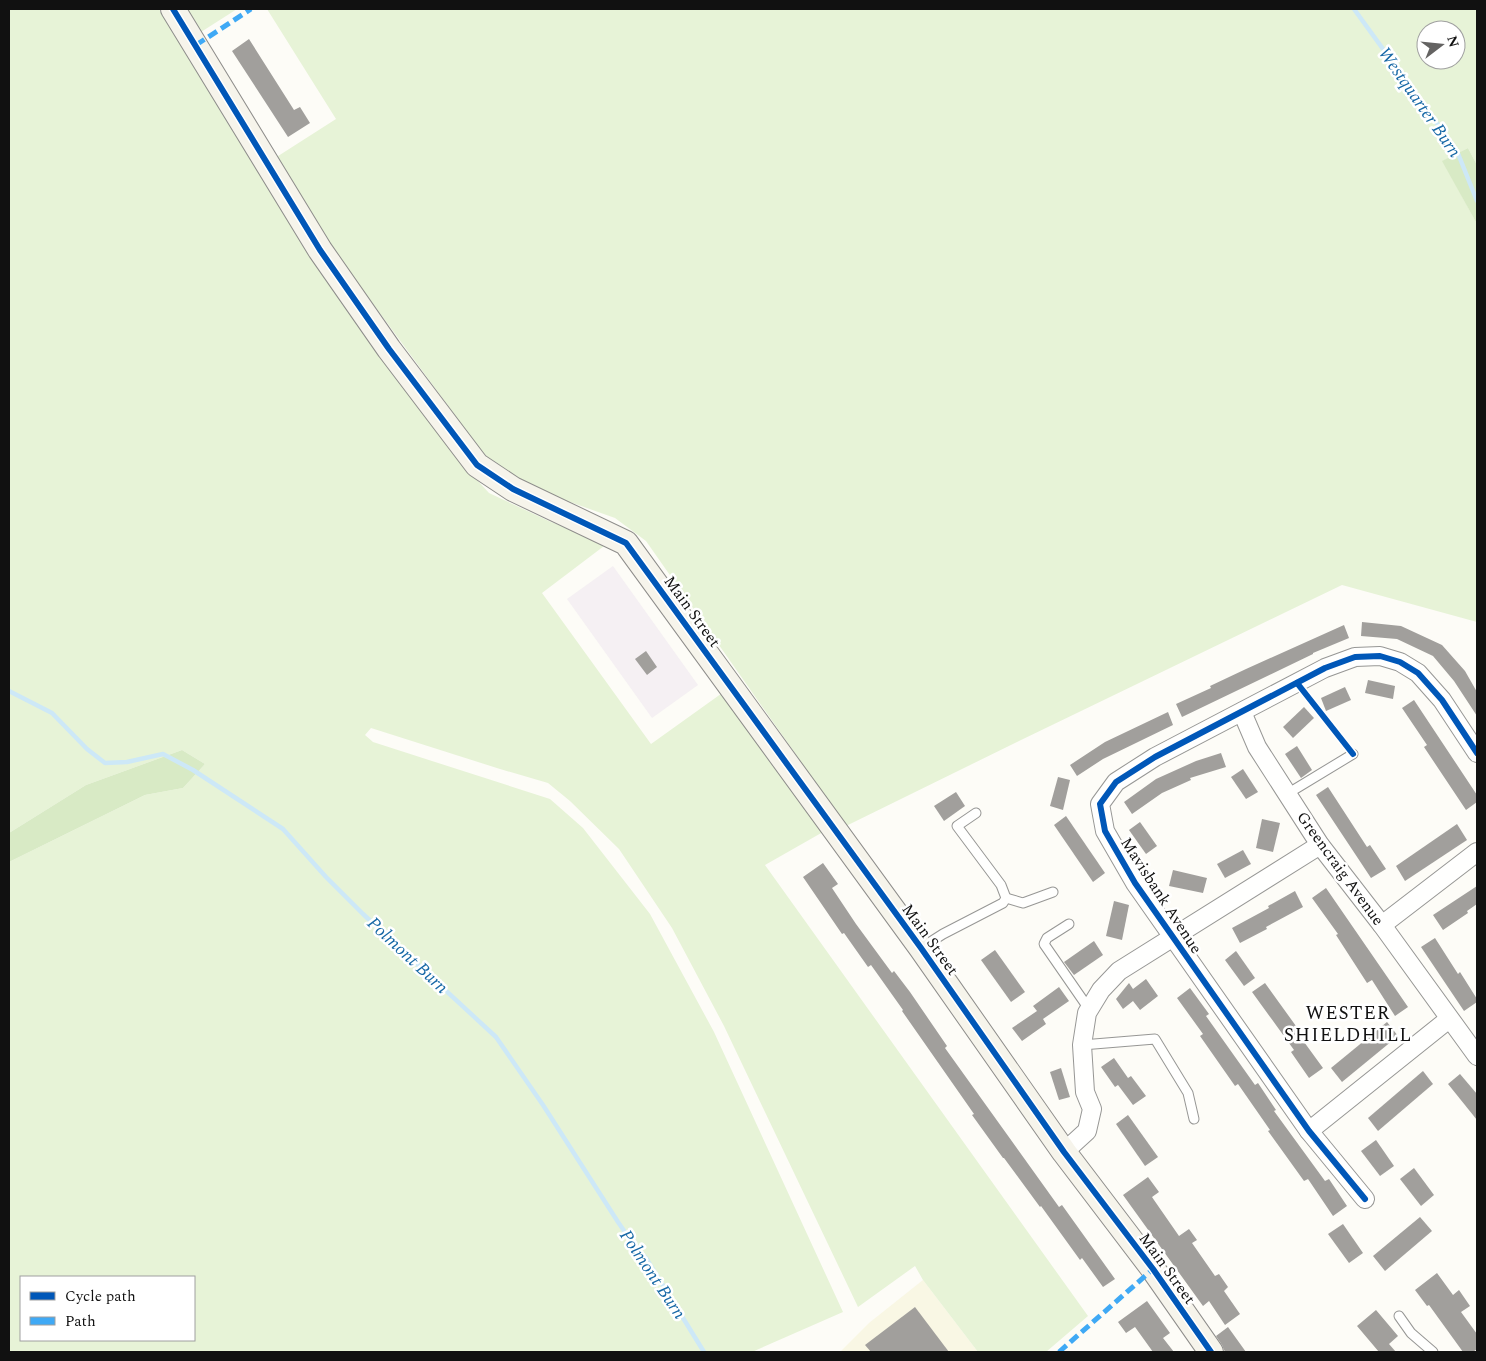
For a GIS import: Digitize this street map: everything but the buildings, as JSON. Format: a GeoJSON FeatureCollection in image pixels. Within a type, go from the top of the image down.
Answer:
{"type":"FeatureCollection","features":[{"type":"Feature","properties":{"kind":"street","name":"Main Street"},"geometry":{"type":"LineString","coordinates":[[173,9],[320,250],[390,349],[477,465],[513,489],[626,543],[921,948],[1064,1152],[1153,1269],[1211,1352]]}},
{"type":"Feature","properties":{"kind":"street","name":"Mavisbank Avenue"},"geometry":{"type":"LineString","coordinates":[[1365,1199],[1309,1131],[1135,883],[1105,831],[1100,804],[1116,782],[1155,757],[1325,668],[1356,658],[1380,656],[1400,662],[1418,673],[1442,700],[1477,753]]}},
{"type":"Feature","properties":{"kind":"street","name":"Greencraig Avenue"},"geometry":{"type":"LineString","coordinates":[[1242,712],[1257,747],[1320,845],[1382,925],[1477,1056]]}},
{"type":"Feature","properties":{"kind":"street"},"geometry":{"type":"LineString","coordinates":[[1064,1152],[1087,1130],[1092,1109],[1085,1092],[1082,1045],[1087,1013],[1101,990],[1119,971],[1320,845]]}},
{"type":"Feature","properties":{"kind":"street"},"geometry":{"type":"LineString","coordinates":[[1382,925],[1477,852]]}},
{"type":"Feature","properties":{"kind":"street"},"geometry":{"type":"LineString","coordinates":[[1309,1131],[1449,1019]]}},
{"type":"Feature","properties":{"kind":"lane"},"geometry":{"type":"LineString","coordinates":[[1287,794],[1353,754]]}},
{"type":"Feature","properties":{"kind":"lane"},"geometry":{"type":"LineString","coordinates":[[976,813],[957,826],[1001,885],[1006,898],[1023,904],[1053,892]]}},
{"type":"Feature","properties":{"kind":"lane"},"geometry":{"type":"LineString","coordinates":[[921,948],[943,934],[1003,903],[1006,898]]}},
{"type":"Feature","properties":{"kind":"lane"},"geometry":{"type":"LineString","coordinates":[[1068,924],[1047,938],[1044,944],[1089,1009]]}},
{"type":"Feature","properties":{"kind":"lane"},"geometry":{"type":"LineString","coordinates":[[1082,1045],[1155,1039],[1188,1093],[1194,1119]]}},
{"type":"Feature","properties":{"kind":"lane"},"geometry":{"type":"LineString","coordinates":[[1399,1316],[1411,1333],[1433,1352]]}},
{"type":"Feature","properties":{"kind":"shaded area"},"geometry":{"type":"Polygon","coordinates":[[[613,566],[698,685],[652,718],[567,599],[613,566]]]}},
{"type":"Feature","properties":{"kind":"shaded area"},"geometry":{"type":"Polygon","coordinates":[[[923,1280],[978,1352],[840,1352],[869,1323],[923,1280]]]}},
{"type":"Feature","properties":{"kind":"green space"},"geometry":{"type":"Polygon","coordinates":[[[9,9],[159,9],[318,267],[454,455],[489,493],[551,522],[608,543],[542,593],[651,744],[725,691],[823,832],[765,865],[1088,1316],[1046,1352],[978,1352],[923,1280],[915,1266],[858,1307],[724,1026],[672,928],[619,849],[570,801],[548,783],[371,728],[365,735],[373,742],[550,799],[583,828],[650,914],[714,1032],[843,1312],[752,1352],[9,1352],[9,862],[145,795],[183,788],[205,764],[182,750],[86,785],[9,833],[9,9]]]}},
{"type":"Feature","properties":{"kind":"green space"},"geometry":{"type":"Polygon","coordinates":[[[187,9],[237,9],[201,32],[187,9]]]}},
{"type":"Feature","properties":{"kind":"green space"},"geometry":{"type":"Polygon","coordinates":[[[267,9],[1477,9],[1477,165],[1468,148],[1443,161],[1477,224],[1477,622],[1342,585],[846,826],[646,541],[615,518],[516,481],[485,456],[332,248],[275,158],[336,119],[267,9]]]}},
{"type":"Feature","properties":{"kind":"green space"},"geometry":{"type":"Polygon","coordinates":[[[1468,148],[1477,165],[1477,224],[1442,161],[1468,148]]]}},
{"type":"Feature","properties":{"kind":"green space"},"geometry":{"type":"Polygon","coordinates":[[[182,750],[205,764],[183,788],[145,795],[9,862],[9,833],[86,785],[182,750]]]}},
{"type":"Feature","properties":{"kind":"waterway","name":"Westquarter Burn"},"geometry":{"type":"LineString","coordinates":[[1354,9],[1457,151],[1477,201]]}},
{"type":"Feature","properties":{"kind":"waterway","name":"Polmont Burn"},"geometry":{"type":"LineString","coordinates":[[9,691],[52,713],[87,749],[105,763],[127,762],[163,754],[193,770],[283,829],[326,877],[363,914],[496,1037],[543,1105],[618,1222],[636,1248],[646,1258],[704,1352]]}},
{"type":"Feature","properties":{"kind":"marked path"},"geometry":{"type":"LineString","coordinates":[[196,45],[251,9]]}},
{"type":"Feature","properties":{"kind":"marked path"},"geometry":{"type":"LineString","coordinates":[[1059,1352],[1153,1269]]}},
{"type":"Feature","properties":{"kind":"cycle path"},"geometry":{"type":"LineString","coordinates":[[173,9],[320,250],[389,349],[477,465],[513,489],[626,543],[921,948],[1064,1152],[1153,1269],[1211,1352]]}},
{"type":"Feature","properties":{"kind":"cycle path"},"geometry":{"type":"LineString","coordinates":[[1365,1199],[1309,1131],[1135,883],[1105,831],[1100,804],[1116,782],[1155,757],[1325,668],[1355,657],[1380,656],[1400,662],[1418,673],[1442,700],[1477,753]]}},
{"type":"Feature","properties":{"kind":"cycle path"},"geometry":{"type":"LineString","coordinates":[[1297,683],[1353,754]]}},
{"type":"Feature","properties":{"kind":"district","name":"WESTER SHIELDHILL"},"geometry":{"type":"Point","coordinates":[1348,1023]}}]}
